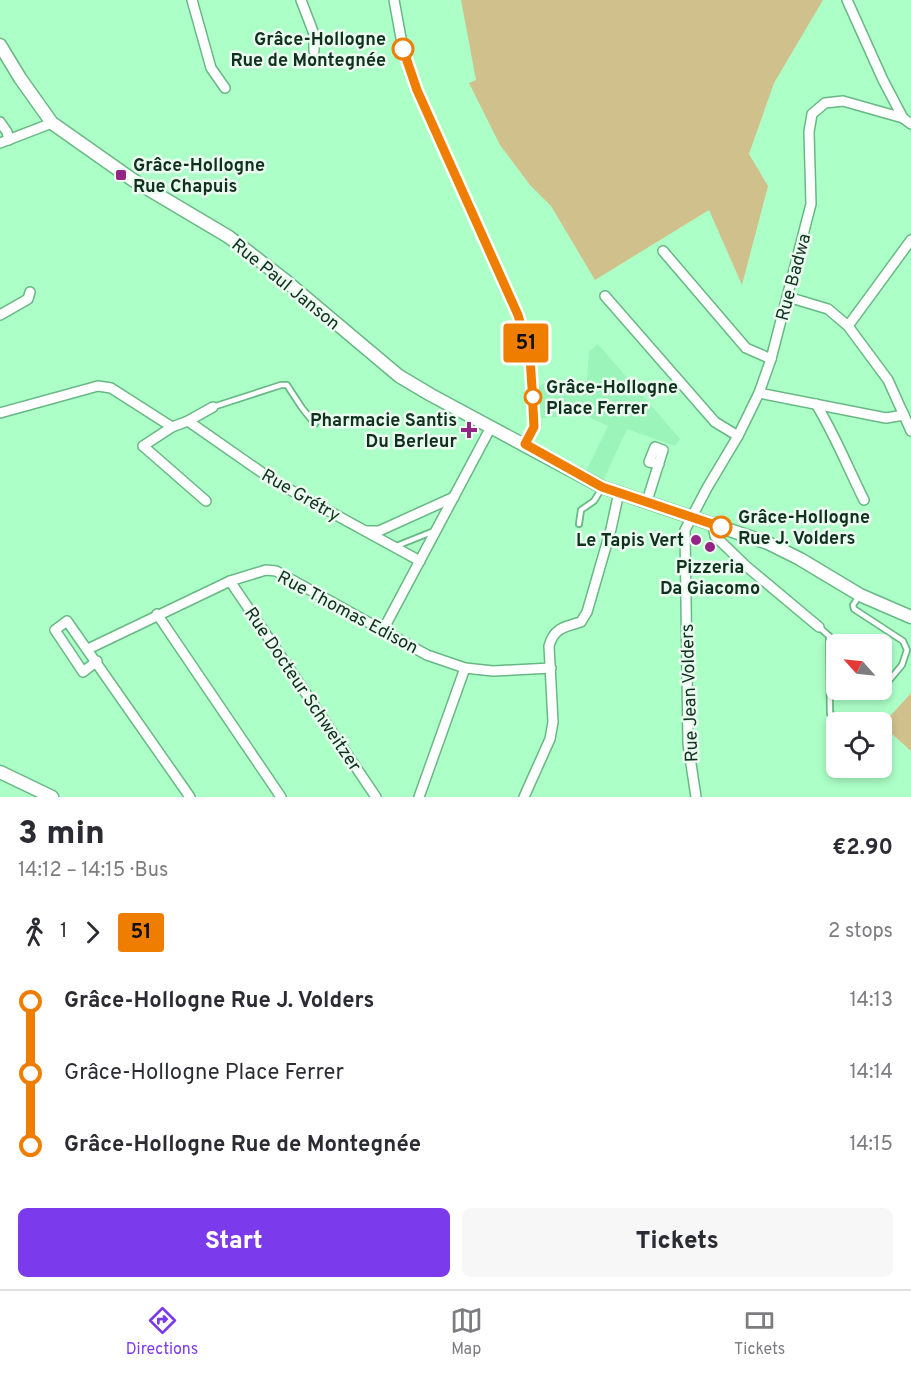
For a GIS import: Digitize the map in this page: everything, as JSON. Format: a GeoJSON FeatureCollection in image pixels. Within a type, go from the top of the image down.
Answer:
{"type":"FeatureCollection","features":[{"type":"Feature","properties":{"kind":"street"},"geometry":{"type":"LineString","coordinates":[[192,0],[210,68],[225,88]]}},
{"type":"Feature","properties":{"kind":"street"},"geometry":{"type":"LineString","coordinates":[[301,0],[314,34],[314,51]]}},
{"type":"Feature","properties":{"kind":"street"},"geometry":{"type":"LineString","coordinates":[[394,0],[403,49],[417,90],[518,315],[530,357],[532,388],[534,427],[525,444]]}},
{"type":"Feature","properties":{"kind":"street"},"geometry":{"type":"LineString","coordinates":[[847,0],[883,80],[907,121]]}},
{"type":"Feature","properties":{"kind":"street","name":"Rue Paul Janson"},"geometry":{"type":"LineString","coordinates":[[0,45],[52,123],[133,180],[229,237],[286,281],[399,376],[602,487],[768,543],[800,559],[860,596],[911,617]]}},
{"type":"Feature","properties":{"kind":"street","name":"Rue Badwa"},"geometry":{"type":"LineString","coordinates":[[691,517],[738,436],[759,393],[771,359],[811,204],[809,132],[812,114],[825,103],[843,101],[907,121]]}},
{"type":"Feature","properties":{"kind":"street"},"geometry":{"type":"LineString","coordinates":[[0,122],[7,132],[4,141]]}},
{"type":"Feature","properties":{"kind":"street"},"geometry":{"type":"LineString","coordinates":[[4,141],[52,123]]}},
{"type":"Feature","properties":{"kind":"street"},"geometry":{"type":"LineString","coordinates":[[848,326],[907,254],[911,240]]}},
{"type":"Feature","properties":{"kind":"street"},"geometry":{"type":"LineString","coordinates":[[663,250],[746,348],[771,359]]}},
{"type":"Feature","properties":{"kind":"street"},"geometry":{"type":"LineString","coordinates":[[0,315],[28,299],[30,292]]}},
{"type":"Feature","properties":{"kind":"street"},"geometry":{"type":"LineString","coordinates":[[605,296],[715,422],[738,436]]}},
{"type":"Feature","properties":{"kind":"street"},"geometry":{"type":"LineString","coordinates":[[788,297],[828,309],[848,326],[888,380],[911,431]]}},
{"type":"Feature","properties":{"kind":"street"},"geometry":{"type":"LineString","coordinates":[[0,413],[98,386],[111,388],[172,427]]}},
{"type":"Feature","properties":{"kind":"street"},"geometry":{"type":"LineString","coordinates":[[759,393],[886,418],[904,415]]}},
{"type":"Feature","properties":{"kind":"street"},"geometry":{"type":"LineString","coordinates":[[816,404],[847,461],[850,474],[864,500]]}},
{"type":"Feature","properties":{"kind":"street"},"geometry":{"type":"LineString","coordinates":[[206,501],[143,446],[172,427],[213,407]]}},
{"type":"Feature","properties":{"kind":"street","name":"Rue Grétry"},"geometry":{"type":"LineString","coordinates":[[188,421],[274,481],[420,561]]}},
{"type":"Feature","properties":{"kind":"street"},"geometry":{"type":"LineString","coordinates":[[382,630],[491,427]]}},
{"type":"Feature","properties":{"kind":"street"},"geometry":{"type":"LineString","coordinates":[[646,501],[659,464]]}},
{"type":"Feature","properties":{"kind":"street"},"geometry":{"type":"LineString","coordinates":[[524,797],[550,739],[552,722],[549,646],[552,636],[558,629],[581,622],[587,612],[619,492]]}},
{"type":"Feature","properties":{"kind":"street"},"geometry":{"type":"LineString","coordinates":[[364,530],[376,531],[454,497]]}},
{"type":"Feature","properties":{"kind":"street"},"geometry":{"type":"LineString","coordinates":[[426,509],[434,513],[437,518],[436,529]]}},
{"type":"Feature","properties":{"kind":"street","name":"Rue Jean Volders"},"geometry":{"type":"LineString","coordinates":[[691,517],[685,530],[688,744],[696,797]]}},
{"type":"Feature","properties":{"kind":"street"},"geometry":{"type":"LineString","coordinates":[[713,525],[715,536],[746,566],[819,627]]}},
{"type":"Feature","properties":{"kind":"street"},"geometry":{"type":"LineString","coordinates":[[389,526],[384,534],[393,546]]}},
{"type":"Feature","properties":{"kind":"street","name":"Rue Thomas Edison"},"geometry":{"type":"LineString","coordinates":[[88,649],[230,581],[266,570],[276,571],[427,655],[465,668],[493,671],[551,668]]}},
{"type":"Feature","properties":{"kind":"street","name":"Rue Docteur Schweitzer"},"geometry":{"type":"LineString","coordinates":[[230,581],[376,797]]}},
{"type":"Feature","properties":{"kind":"street"},"geometry":{"type":"LineString","coordinates":[[157,614],[281,797]]}},
{"type":"Feature","properties":{"kind":"street"},"geometry":{"type":"LineString","coordinates":[[97,661],[82,672],[55,630],[67,621],[97,661],[190,797]]}},
{"type":"Feature","properties":{"kind":"street"},"geometry":{"type":"LineString","coordinates":[[419,797],[465,668]]}},
{"type":"Feature","properties":{"kind":"street"},"geometry":{"type":"LineString","coordinates":[[0,772],[51,797]]}},
{"type":"Feature","properties":{"kind":"lane"},"geometry":{"type":"LineString","coordinates":[[213,407],[287,385],[315,424]]}},
{"type":"Feature","properties":{"kind":"lane"},"geometry":{"type":"LineString","coordinates":[[579,524],[581,510],[594,501],[602,487]]}},
{"type":"Feature","properties":{"kind":"lane"},"geometry":{"type":"LineString","coordinates":[[393,546],[436,529]]}},
{"type":"Feature","properties":{"kind":"lane"},"geometry":{"type":"LineString","coordinates":[[860,596],[852,605],[854,609],[903,641],[907,650],[902,665],[892,676]]}},
{"type":"Feature","properties":{"kind":"lane"},"geometry":{"type":"LineString","coordinates":[[819,627],[827,634]]}},
{"type":"Feature","properties":{"kind":"shaded area"},"geometry":{"type":"Polygon","coordinates":[[[461,0],[823,0],[774,83],[749,154],[768,186],[742,285],[709,210],[595,280],[551,206],[530,185],[500,145],[469,83],[476,80],[461,0]]]}},
{"type":"Feature","properties":{"kind":"shaded area"},"geometry":{"type":"Polygon","coordinates":[[[598,344],[680,439],[675,446],[627,429],[603,481],[586,471],[608,426],[584,415],[541,418],[539,416],[538,387],[544,383],[587,381],[589,351],[598,344]]]}},
{"type":"Feature","properties":{"kind":"shaded area"},"geometry":{"type":"Polygon","coordinates":[[[911,693],[911,751],[892,734],[892,714],[911,693]]]}},
{"type":"Feature","properties":{"kind":"bus line","name":"51"},"geometry":{"type":"LineString","coordinates":[[403,49],[417,90],[518,315],[530,357],[532,388],[534,427],[525,444],[602,487],[721,527]]}},
{"type":"Feature","properties":{"kind":"place","name":"Grâce-Hollogne Rue de Montegnée"},"geometry":{"type":"Point","coordinates":[403,49]}},
{"type":"Feature","properties":{"kind":"place","name":"Grâce-Hollogne Rue Chapuis"},"geometry":{"type":"Point","coordinates":[121,175]}},
{"type":"Feature","properties":{"kind":"place","name":"Grâce-Hollogne Place Ferrer"},"geometry":{"type":"Point","coordinates":[533,397]}},
{"type":"Feature","properties":{"kind":"place","name":"Pharmacie Santis Du Berleur"},"geometry":{"type":"Point","coordinates":[469,430]}},
{"type":"Feature","properties":{"kind":"place","name":"Grâce-Hollogne Rue J. Volders"},"geometry":{"type":"Point","coordinates":[721,527]}},
{"type":"Feature","properties":{"kind":"place","name":"Le Tapis Vert"},"geometry":{"type":"Point","coordinates":[696,540]}},
{"type":"Feature","properties":{"kind":"place","name":"Pizzeria Da Giacomo"},"geometry":{"type":"Point","coordinates":[710,547]}}]}
